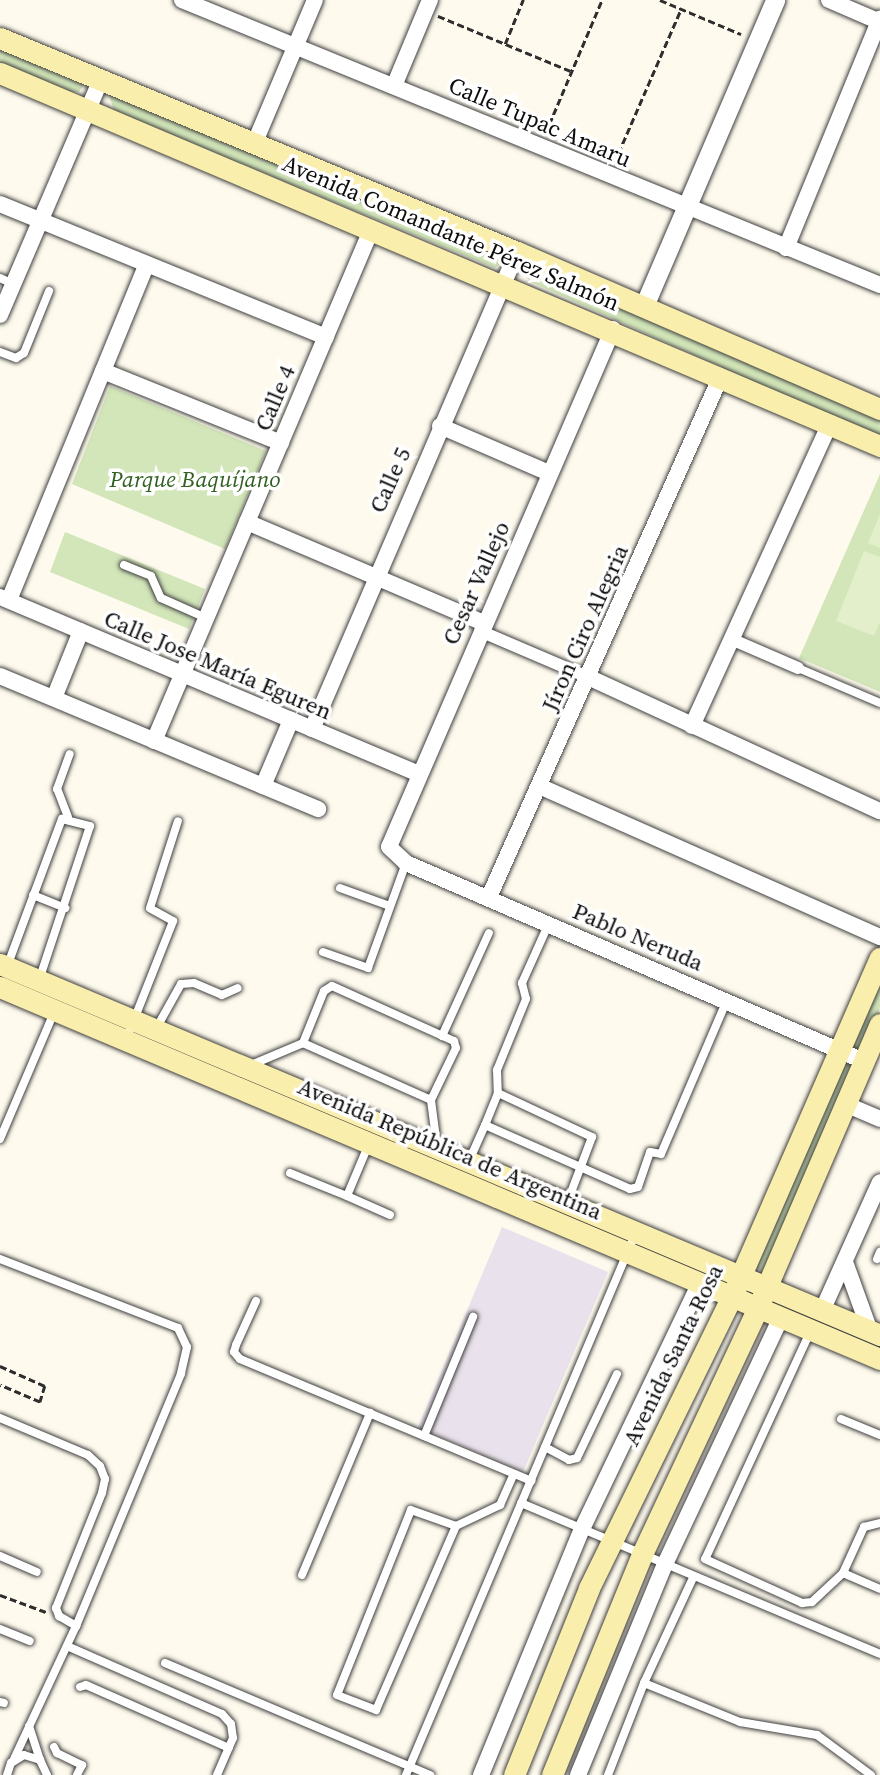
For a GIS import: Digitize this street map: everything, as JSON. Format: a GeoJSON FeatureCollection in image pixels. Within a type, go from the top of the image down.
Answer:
{"type":"FeatureCollection","features":[{"type":"Feature","properties":{"kind":"main road","name":"Avenida Comandante Pérez Salmón"},"geometry":{"type":"LineString","coordinates":[[0,38],[516,252],[880,409]]}},
{"type":"Feature","properties":{"kind":"main road","name":"Avenida Comandante Pérez Salmón"},"geometry":{"type":"LineString","coordinates":[[0,73],[613,329],[880,446]]}},
{"type":"Feature","properties":{"kind":"main road","name":"Avenida Santa Rosa"},"geometry":{"type":"LineString","coordinates":[[514,1775],[611,1541],[741,1277],[880,958]]}},
{"type":"Feature","properties":{"kind":"main road","name":"Avenida República de Argentina"},"geometry":{"type":"LineString","coordinates":[[2,973],[39,981],[130,1030],[369,1143],[880,1359]]}},
{"type":"Feature","properties":{"kind":"main road","name":"Avenida República de Argentina"},"geometry":{"type":"LineString","coordinates":[[2,973],[55,1010],[130,1030],[156,1030],[875,1333]]}},
{"type":"Feature","properties":{"kind":"main road"},"geometry":{"type":"LineString","coordinates":[[552,1775],[642,1554],[767,1287],[880,1024]]}},
{"type":"Feature","properties":{"kind":"street"},"geometry":{"type":"LineString","coordinates":[[255,142],[315,0]]}},
{"type":"Feature","properties":{"kind":"street"},"geometry":{"type":"LineString","coordinates":[[644,306],[775,0]]}},
{"type":"Feature","properties":{"kind":"street"},"geometry":{"type":"LineString","coordinates":[[786,248],[880,21],[829,0]]}},
{"type":"Feature","properties":{"kind":"street","name":"Calle Tupac Amaru"},"geometry":{"type":"LineString","coordinates":[[191,2],[880,285]]}},
{"type":"Feature","properties":{"kind":"street"},"geometry":{"type":"LineString","coordinates":[[394,86],[427,5]]}},
{"type":"Feature","properties":{"kind":"street"},"geometry":{"type":"LineString","coordinates":[[0,315],[7,281],[41,220],[101,79]]}},
{"type":"Feature","properties":{"kind":"street"},"geometry":{"type":"LineString","coordinates":[[0,204],[326,337]]}},
{"type":"Feature","properties":{"kind":"street","name":"Calle 4"},"geometry":{"type":"LineString","coordinates":[[154,741],[372,228]]}},
{"type":"Feature","properties":{"kind":"street","name":"Calle 5"},"geometry":{"type":"LineString","coordinates":[[312,729],[374,576],[516,252]]}},
{"type":"Feature","properties":{"kind":"street"},"geometry":{"type":"LineString","coordinates":[[4,598],[148,264]]}},
{"type":"Feature","properties":{"kind":"street","name":"Cesar Vallejo"},"geometry":{"type":"LineString","coordinates":[[400,859],[389,847],[418,774],[613,329]]}},
{"type":"Feature","properties":{"kind":"street"},"geometry":{"type":"LineString","coordinates":[[103,371],[281,443]]}},
{"type":"Feature","properties":{"kind":"street","name":"Jíron Ciro Alegria"},"geometry":{"type":"LineString","coordinates":[[489,897],[721,376]]}},
{"type":"Feature","properties":{"kind":"street"},"geometry":{"type":"LineString","coordinates":[[692,726],[829,425]]}},
{"type":"Feature","properties":{"kind":"street"},"geometry":{"type":"LineString","coordinates":[[440,426],[549,473]]}},
{"type":"Feature","properties":{"kind":"street"},"geometry":{"type":"LineString","coordinates":[[247,522],[374,576],[880,811]]}},
{"type":"Feature","properties":{"kind":"street","name":"Calle Jose María Eguren"},"geometry":{"type":"LineString","coordinates":[[4,598],[418,774]]}},
{"type":"Feature","properties":{"kind":"street"},"geometry":{"type":"LineString","coordinates":[[54,698],[81,631]]}},
{"type":"Feature","properties":{"kind":"street"},"geometry":{"type":"LineString","coordinates":[[732,639],[798,668]]}},
{"type":"Feature","properties":{"kind":"street"},"geometry":{"type":"LineString","coordinates":[[0,676],[318,809]]}},
{"type":"Feature","properties":{"kind":"street"},"geometry":{"type":"LineString","coordinates":[[263,786],[291,720]]}},
{"type":"Feature","properties":{"kind":"street"},"geometry":{"type":"LineString","coordinates":[[540,786],[880,937]]}},
{"type":"Feature","properties":{"kind":"street","name":"Pablo Neruda"},"geometry":{"type":"LineString","coordinates":[[400,859],[864,1061]]}},
{"type":"Feature","properties":{"kind":"street"},"geometry":{"type":"LineString","coordinates":[[845,1104],[880,1119]]}},
{"type":"Feature","properties":{"kind":"street"},"geometry":{"type":"LineString","coordinates":[[822,1311],[880,1182]]}},
{"type":"Feature","properties":{"kind":"street"},"geometry":{"type":"LineString","coordinates":[[845,1262],[875,1333]]}},
{"type":"Feature","properties":{"kind":"street"},"geometry":{"type":"LineString","coordinates":[[481,1775],[582,1529],[700,1283]]}},
{"type":"Feature","properties":{"kind":"street"},"geometry":{"type":"LineString","coordinates":[[578,1775],[665,1564],[781,1317]]}},
{"type":"Feature","properties":{"kind":"lane"},"geometry":{"type":"LineString","coordinates":[[0,352],[16,358],[24,353],[49,291]]}},
{"type":"Feature","properties":{"kind":"lane"},"geometry":{"type":"LineString","coordinates":[[124,565],[151,576],[161,598],[206,618]]}},
{"type":"Feature","properties":{"kind":"lane"},"geometry":{"type":"LineString","coordinates":[[798,668],[880,703]]}},
{"type":"Feature","properties":{"kind":"lane"},"geometry":{"type":"LineString","coordinates":[[39,981],[92,830],[68,817],[57,789],[70,754]]}},
{"type":"Feature","properties":{"kind":"lane"},"geometry":{"type":"LineString","coordinates":[[2,973],[60,826],[68,817]]}},
{"type":"Feature","properties":{"kind":"lane"},"geometry":{"type":"LineString","coordinates":[[130,1030],[173,921],[150,908],[178,821]]}},
{"type":"Feature","properties":{"kind":"lane"},"geometry":{"type":"LineString","coordinates":[[323,952],[366,971],[390,906],[400,859]]}},
{"type":"Feature","properties":{"kind":"lane"},"geometry":{"type":"LineString","coordinates":[[340,888],[390,906]]}},
{"type":"Feature","properties":{"kind":"lane"},"geometry":{"type":"LineString","coordinates":[[33,895],[66,908]]}},
{"type":"Feature","properties":{"kind":"lane"},"geometry":{"type":"LineString","coordinates":[[469,1162],[498,1093],[497,1070],[526,999],[522,983],[549,923]]}},
{"type":"Feature","properties":{"kind":"lane"},"geometry":{"type":"LineString","coordinates":[[442,1036],[489,933]]}},
{"type":"Feature","properties":{"kind":"lane"},"geometry":{"type":"LineString","coordinates":[[156,1030],[181,984],[194,983],[222,995],[238,988]]}},
{"type":"Feature","properties":{"kind":"lane"},"geometry":{"type":"LineString","coordinates":[[244,1067],[303,1043],[324,991],[332,986],[454,1041],[456,1048],[431,1100],[438,1149]]}},
{"type":"Feature","properties":{"kind":"lane"},"geometry":{"type":"LineString","coordinates":[[485,1125],[630,1189],[638,1187],[650,1152],[661,1154],[727,1000]]}},
{"type":"Feature","properties":{"kind":"lane"},"geometry":{"type":"LineString","coordinates":[[0,1139],[55,1010]]}},
{"type":"Feature","properties":{"kind":"lane"},"geometry":{"type":"LineString","coordinates":[[303,1043],[431,1100]]}},
{"type":"Feature","properties":{"kind":"lane"},"geometry":{"type":"LineString","coordinates":[[498,1093],[592,1137],[567,1203]]}},
{"type":"Feature","properties":{"kind":"lane"},"geometry":{"type":"LineString","coordinates":[[347,1196],[369,1143]]}},
{"type":"Feature","properties":{"kind":"lane"},"geometry":{"type":"LineString","coordinates":[[290,1173],[390,1215]]}},
{"type":"Feature","properties":{"kind":"lane"},"geometry":{"type":"LineString","coordinates":[[408,1771],[636,1232]]}},
{"type":"Feature","properties":{"kind":"lane"},"geometry":{"type":"LineString","coordinates":[[0,1259],[178,1328],[187,1347],[181,1374],[76,1626],[5,1773]]}},
{"type":"Feature","properties":{"kind":"lane"},"geometry":{"type":"LineString","coordinates":[[256,1301],[236,1345],[240,1359],[531,1481]]}},
{"type":"Feature","properties":{"kind":"lane"},"geometry":{"type":"LineString","coordinates":[[424,1436],[473,1317]]}},
{"type":"Feature","properties":{"kind":"lane"},"geometry":{"type":"LineString","coordinates":[[811,1330],[705,1554],[710,1563],[802,1603],[812,1602],[843,1573],[861,1531],[880,1522]]}},
{"type":"Feature","properties":{"kind":"lane"},"geometry":{"type":"LineString","coordinates":[[545,1447],[569,1460],[577,1458],[617,1374]]}},
{"type":"Feature","properties":{"kind":"lane"},"geometry":{"type":"LineString","coordinates":[[302,1576],[370,1413]]}},
{"type":"Feature","properties":{"kind":"lane"},"geometry":{"type":"LineString","coordinates":[[0,1418],[88,1455],[100,1466],[105,1479],[56,1608],[59,1616],[76,1626]]}},
{"type":"Feature","properties":{"kind":"lane"},"geometry":{"type":"LineString","coordinates":[[841,1419],[880,1436]]}},
{"type":"Feature","properties":{"kind":"lane"},"geometry":{"type":"LineString","coordinates":[[456,1526],[411,1510],[337,1695],[376,1710],[456,1526],[500,1505],[514,1474]]}},
{"type":"Feature","properties":{"kind":"lane"},"geometry":{"type":"LineString","coordinates":[[521,1503],[880,1654]]}},
{"type":"Feature","properties":{"kind":"lane"},"geometry":{"type":"LineString","coordinates":[[0,1556],[37,1573]]}},
{"type":"Feature","properties":{"kind":"lane"},"geometry":{"type":"LineString","coordinates":[[843,1573],[880,1589]]}},
{"type":"Feature","properties":{"kind":"lane"},"geometry":{"type":"LineString","coordinates":[[608,1775],[644,1683],[694,1576]]}},
{"type":"Feature","properties":{"kind":"lane"},"geometry":{"type":"LineString","coordinates":[[0,1629],[30,1642]]}},
{"type":"Feature","properties":{"kind":"lane"},"geometry":{"type":"LineString","coordinates":[[67,1646],[222,1714],[231,1724],[229,1748],[217,1775]]}},
{"type":"Feature","properties":{"kind":"lane"},"geometry":{"type":"LineString","coordinates":[[165,1663],[408,1771],[430,1775]]}},
{"type":"Feature","properties":{"kind":"lane"},"geometry":{"type":"LineString","coordinates":[[644,1683],[740,1722],[817,1735],[871,1775]]}},
{"type":"Feature","properties":{"kind":"lane"},"geometry":{"type":"LineString","coordinates":[[80,1687],[86,1685],[229,1748]]}},
{"type":"Feature","properties":{"kind":"lane"},"geometry":{"type":"LineString","coordinates":[[29,1726],[47,1773]]}},
{"type":"Feature","properties":{"kind":"lane"},"geometry":{"type":"LineString","coordinates":[[54,1747],[57,1753],[82,1765],[77,1775]]}},
{"type":"Feature","properties":{"kind":"lane"},"geometry":{"type":"LineString","coordinates":[[14,1759],[24,1755],[40,1760]]}},
{"type":"Feature","properties":{"kind":"path"},"geometry":{"type":"LineString","coordinates":[[505,44],[523,0]]}},
{"type":"Feature","properties":{"kind":"path"},"geometry":{"type":"LineString","coordinates":[[540,147],[602,0]]}},
{"type":"Feature","properties":{"kind":"path"},"geometry":{"type":"LineString","coordinates":[[660,0],[757,41]]}},
{"type":"Feature","properties":{"kind":"path"},"geometry":{"type":"LineString","coordinates":[[427,5],[505,44],[572,72]]}},
{"type":"Feature","properties":{"kind":"path"},"geometry":{"type":"LineString","coordinates":[[608,175],[681,9]]}},
{"type":"Feature","properties":{"kind":"path"},"geometry":{"type":"LineString","coordinates":[[0,1366],[45,1386],[40,1402],[0,1385]]}},
{"type":"Feature","properties":{"kind":"path"},"geometry":{"type":"LineString","coordinates":[[0,1595],[44,1613],[56,1608]]}},
{"type":"Feature","properties":{"kind":"shaded area"},"geometry":{"type":"Polygon","coordinates":[[[502,1227],[608,1272],[523,1472],[418,1427],[502,1227]]]}},
{"type":"Feature","properties":{"kind":"green space"},"geometry":{"type":"Polygon","coordinates":[[[0,41],[84,84],[79,92],[68,92],[0,63],[0,41]]]}},
{"type":"Feature","properties":{"kind":"green space"},"geometry":{"type":"Polygon","coordinates":[[[109,94],[504,249],[503,261],[495,268],[114,111],[109,94]]]}},
{"type":"Feature","properties":{"kind":"green space"},"geometry":{"type":"Polygon","coordinates":[[[530,265],[880,418],[880,438],[531,282],[525,276],[530,265]]]}},
{"type":"Feature","properties":{"kind":"green space","name":"Parque Baquíjano"},"geometry":{"type":"Polygon","coordinates":[[[110,386],[266,451],[225,549],[72,484],[110,386]]]}},
{"type":"Feature","properties":{"kind":"green space"},"geometry":{"type":"Polygon","coordinates":[[[880,474],[880,692],[799,658],[880,474]]]}},
{"type":"Feature","properties":{"kind":"green space"},"geometry":{"type":"Polygon","coordinates":[[[880,514],[880,548],[868,543],[880,514]]]}},
{"type":"Feature","properties":{"kind":"green space"},"geometry":{"type":"Polygon","coordinates":[[[65,532],[205,589],[189,629],[50,572],[65,532]]]}},
{"type":"Feature","properties":{"kind":"green space"},"geometry":{"type":"Polygon","coordinates":[[[864,551],[880,557],[880,622],[874,636],[836,621],[864,551]]]}},
{"type":"Feature","properties":{"kind":"green space"},"geometry":{"type":"Polygon","coordinates":[[[880,972],[880,1008],[764,1271],[750,1265],[880,972]]]}}]}
